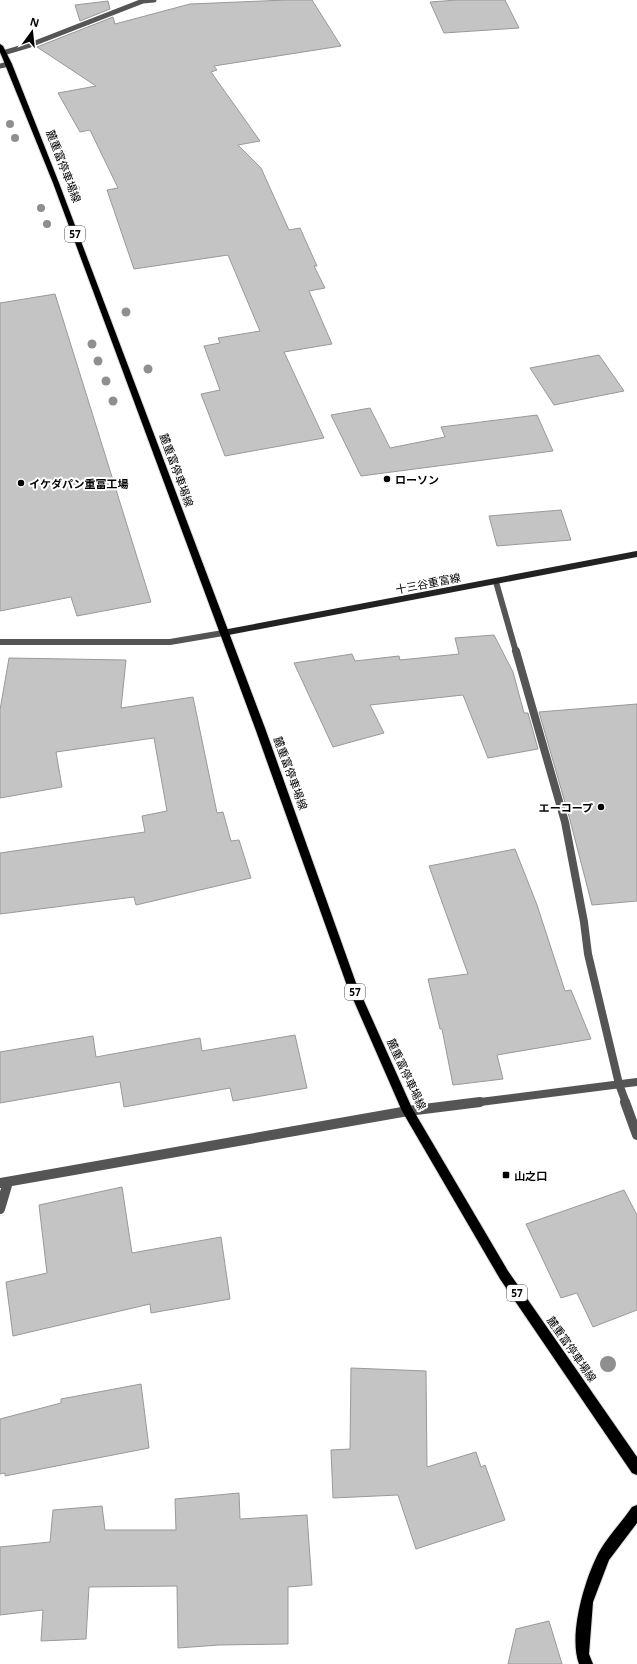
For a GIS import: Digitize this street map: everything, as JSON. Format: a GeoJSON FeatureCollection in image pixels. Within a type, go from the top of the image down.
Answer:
{"type":"FeatureCollection","features":[{"type":"Feature","properties":{"kind":"main road","name":"麓重富停車場線"},"geometry":{"type":"LineString","coordinates":[[2,50],[9,64],[56,183],[223,633],[260,728],[351,983],[408,1111],[504,1275],[637,1468]]}},
{"type":"Feature","properties":{"kind":"main road","name":"十三谷重富線"},"geometry":{"type":"LineString","coordinates":[[223,633],[637,554]]}},
{"type":"Feature","properties":{"kind":"main road"},"geometry":{"type":"LineString","coordinates":[[586,1664],[582,1654],[586,1602],[604,1556],[637,1512]]}},
{"type":"Feature","properties":{"kind":"street"},"geometry":{"type":"LineString","coordinates":[[2,50],[30,45],[143,0],[154,0]]}},
{"type":"Feature","properties":{"kind":"street"},"geometry":{"type":"LineString","coordinates":[[0,66],[9,64]]}},
{"type":"Feature","properties":{"kind":"street"},"geometry":{"type":"LineString","coordinates":[[496,582],[565,822],[584,922],[588,954],[619,1084],[637,1135]]}},
{"type":"Feature","properties":{"kind":"street"},"geometry":{"type":"LineString","coordinates":[[0,642],[170,642],[223,633]]}},
{"type":"Feature","properties":{"kind":"street"},"geometry":{"type":"LineString","coordinates":[[0,1209],[4,1183],[408,1111],[637,1082]]}},
{"type":"Feature","properties":{"kind":"building"},"geometry":{"type":"Polygon","coordinates":[[[312,0],[341,46],[214,66],[217,70],[211,72],[260,141],[238,145],[261,168],[289,230],[300,228],[317,266],[314,266],[325,288],[309,291],[332,344],[284,352],[324,438],[225,456],[201,394],[220,390],[204,346],[220,343],[218,338],[260,331],[228,255],[134,269],[107,190],[118,188],[90,130],[80,132],[58,93],[96,86],[37,47],[113,17],[115,24],[190,4],[312,0]]]}},
{"type":"Feature","properties":{"kind":"building"},"geometry":{"type":"Polygon","coordinates":[[[457,0],[505,0],[519,28],[444,33],[430,2],[457,0]]]}},
{"type":"Feature","properties":{"kind":"building"},"geometry":{"type":"Polygon","coordinates":[[[108,1],[110,9],[80,21],[75,5],[108,1]]]}},
{"type":"Feature","properties":{"kind":"building"},"geometry":{"type":"Polygon","coordinates":[[[55,294],[151,602],[77,616],[71,597],[0,611],[0,303],[55,294]]]}},
{"type":"Feature","properties":{"kind":"building"},"geometry":{"type":"Polygon","coordinates":[[[599,355],[624,391],[554,405],[530,368],[599,355]]]}},
{"type":"Feature","properties":{"kind":"building"},"geometry":{"type":"Polygon","coordinates":[[[370,408],[390,448],[445,437],[441,427],[537,415],[553,451],[361,476],[331,415],[370,408]]]}},
{"type":"Feature","properties":{"kind":"building"},"geometry":{"type":"Polygon","coordinates":[[[561,510],[571,540],[497,546],[489,516],[561,510]]]}},
{"type":"Feature","properties":{"kind":"building"},"geometry":{"type":"Polygon","coordinates":[[[494,635],[513,672],[524,713],[528,713],[538,749],[488,758],[463,695],[370,705],[384,733],[333,747],[294,663],[352,654],[355,661],[399,656],[400,660],[459,654],[455,638],[494,635]]]}},
{"type":"Feature","properties":{"kind":"building"},"geometry":{"type":"Polygon","coordinates":[[[9,658],[126,660],[121,708],[193,697],[217,813],[223,812],[231,841],[239,840],[251,878],[136,905],[134,897],[0,914],[0,853],[145,832],[142,816],[167,811],[154,738],[56,752],[62,787],[0,798],[0,710],[9,658]]]}},
{"type":"Feature","properties":{"kind":"building","name":"エーコープ"},"geometry":{"type":"Polygon","coordinates":[[[637,704],[637,901],[592,905],[570,820],[539,712],[637,704]]]}},
{"type":"Feature","properties":{"kind":"building"},"geometry":{"type":"Polygon","coordinates":[[[515,849],[537,905],[565,991],[571,990],[591,1039],[497,1055],[503,1079],[453,1085],[442,1029],[440,1029],[428,979],[468,974],[429,866],[515,849]]]}},
{"type":"Feature","properties":{"kind":"building"},"geometry":{"type":"Polygon","coordinates":[[[295,1035],[307,1088],[233,1101],[230,1088],[124,1107],[120,1082],[0,1103],[0,1052],[93,1036],[96,1057],[200,1038],[202,1051],[295,1035]]]}},
{"type":"Feature","properties":{"kind":"building"},"geometry":{"type":"Polygon","coordinates":[[[122,1187],[132,1253],[221,1237],[230,1299],[151,1313],[150,1304],[13,1336],[6,1282],[47,1273],[39,1205],[122,1187]]]}},
{"type":"Feature","properties":{"kind":"building"},"geometry":{"type":"Polygon","coordinates":[[[624,1190],[637,1215],[637,1310],[593,1327],[577,1293],[561,1298],[526,1224],[624,1190]]]}},
{"type":"Feature","properties":{"kind":"building"},"geometry":{"type":"Polygon","coordinates":[[[351,1368],[426,1371],[427,1467],[476,1452],[481,1467],[485,1465],[505,1520],[416,1549],[398,1495],[333,1498],[331,1450],[350,1449],[351,1368]]]}},
{"type":"Feature","properties":{"kind":"building"},"geometry":{"type":"Polygon","coordinates":[[[141,1384],[149,1448],[5,1476],[5,1473],[0,1474],[0,1419],[61,1403],[61,1399],[141,1384]]]}},
{"type":"Feature","properties":{"kind":"building"},"geometry":{"type":"Polygon","coordinates":[[[239,1493],[240,1519],[307,1515],[312,1585],[288,1587],[288,1644],[219,1645],[178,1648],[177,1586],[89,1587],[86,1639],[41,1641],[43,1610],[0,1615],[0,1547],[50,1542],[53,1510],[102,1506],[105,1530],[176,1530],[175,1499],[239,1493]]]}},
{"type":"Feature","properties":{"kind":"building"},"geometry":{"type":"Polygon","coordinates":[[[549,1621],[562,1664],[508,1664],[516,1629],[549,1621]]]}},
{"type":"Feature","properties":{"kind":"place","name":"ローソン"},"geometry":{"type":"Point","coordinates":[387,479]}},
{"type":"Feature","properties":{"kind":"place","name":"イケダパン重富工場"},"geometry":{"type":"Point","coordinates":[21,483]}},
{"type":"Feature","properties":{"kind":"place","name":"エーコープ"},"geometry":{"type":"Point","coordinates":[601,807]}},
{"type":"Feature","properties":{"kind":"place","name":"山之口"},"geometry":{"type":"Point","coordinates":[506,1175]}}]}
